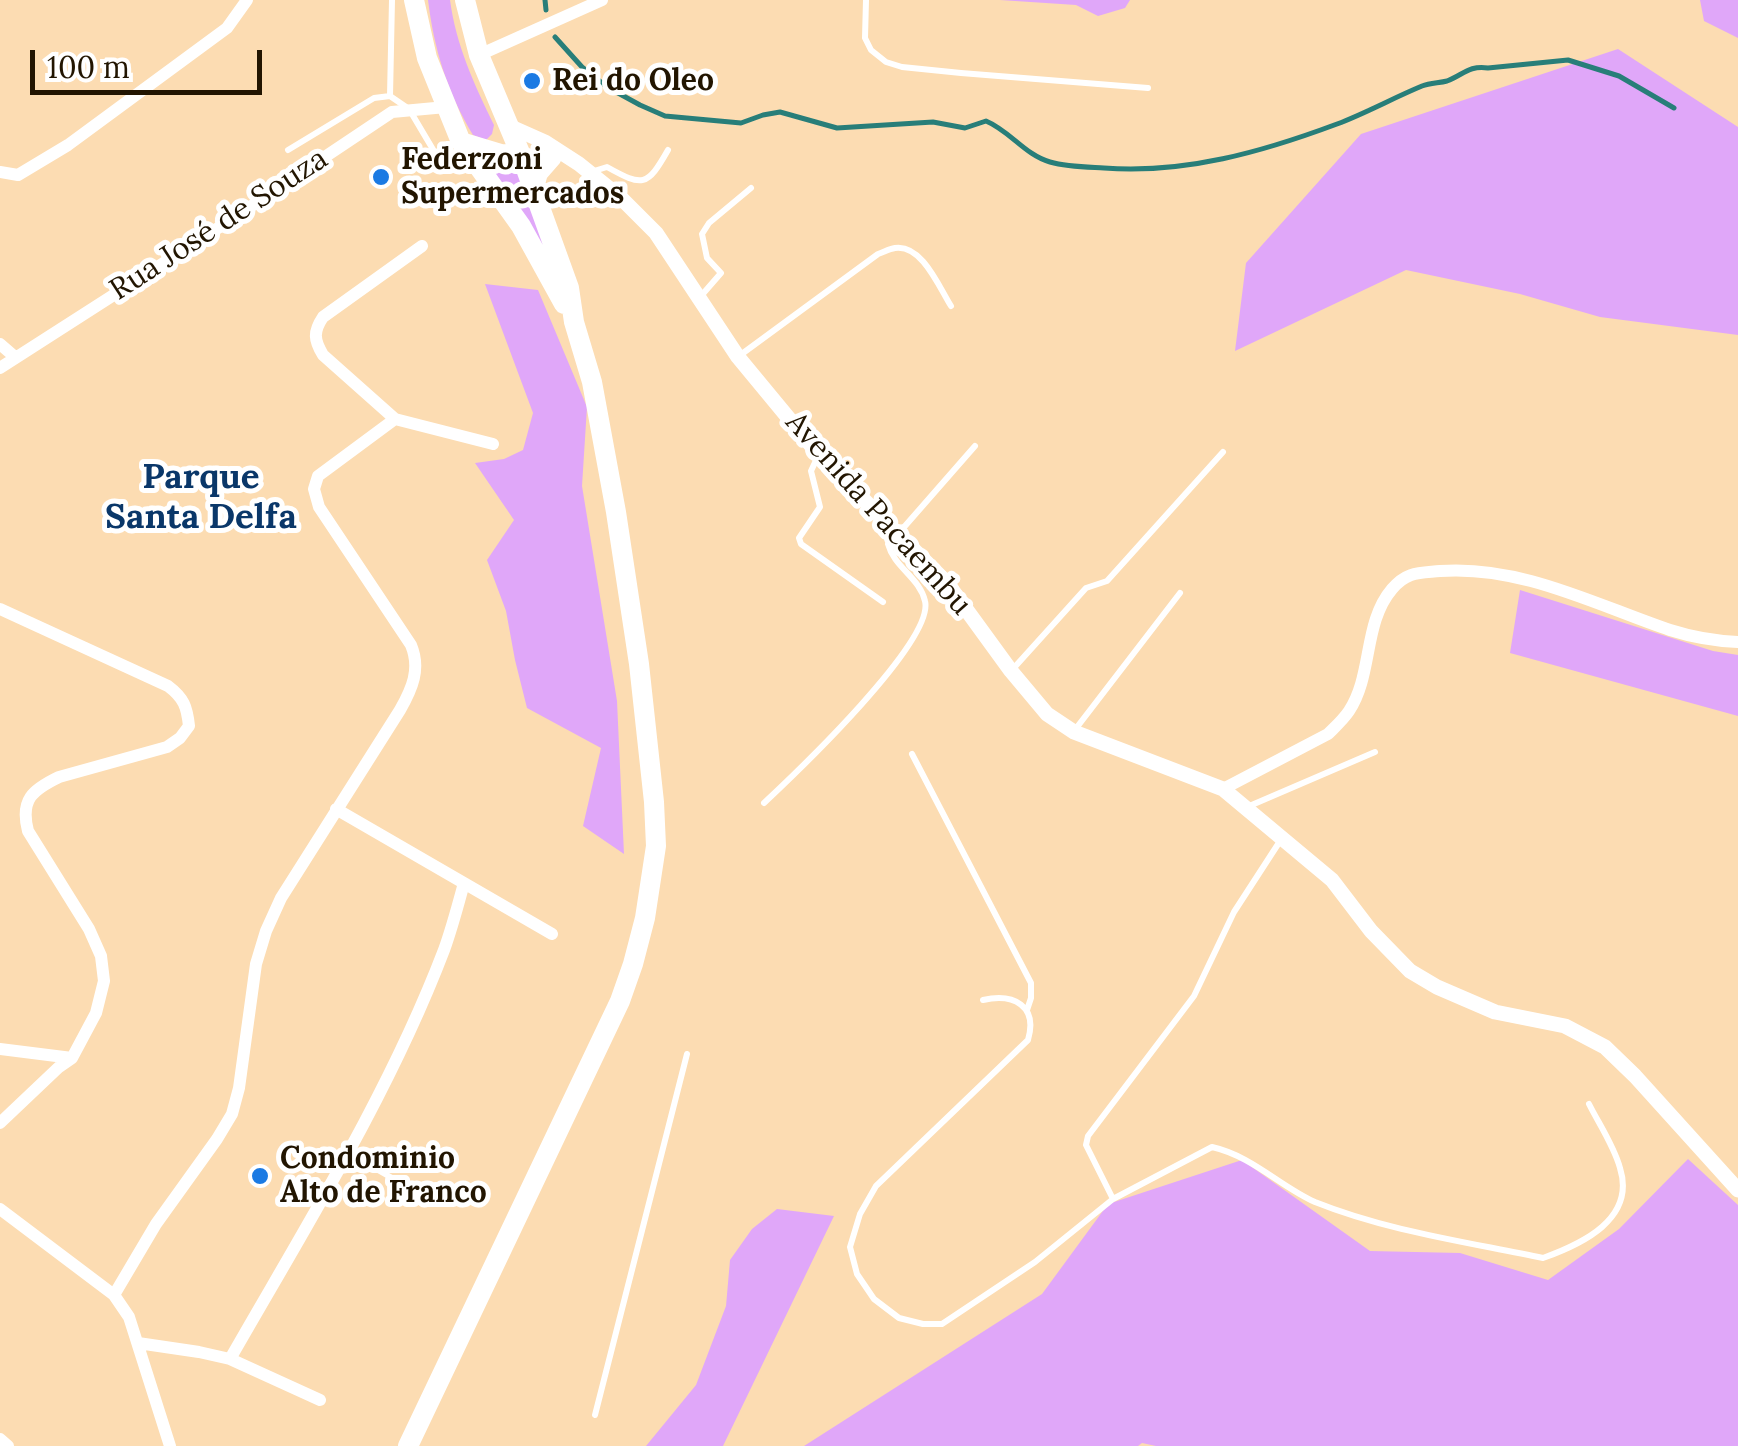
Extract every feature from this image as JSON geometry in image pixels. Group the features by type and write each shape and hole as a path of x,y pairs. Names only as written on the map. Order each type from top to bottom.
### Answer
{"main road":[{"path":"414,0 427,58 446,107 521,226 574,322"},
{"path":"408,1446 620,1002 644,918 656,846 639,664 592,382 574,322 569,288 521,155 479,56 465,0"},
{"path":"471,144 497,139 509,126"},
{"path":"471,144 500,154 521,155"},
{"path":"533,190 538,172 552,157"}],"street":[{"path":"0,172 18,174 68,145 227,28 247,0"},
{"path":"479,56 602,0"},
{"name":"Rua José de Souza","path":"0,368 392,112 446,107"},
{"name":"Avenida Pacaembu","path":"509,126 546,142 639,214 656,233 738,357 819,455 947,583 1047,714 1074,732 1223,790 1332,880 1371,931 1410,971 1495,1012 1566,1026 1605,1046 1738,1190"},
{"path":"521,155 552,157 584,168"},
{"path":"422,246 322,317 315,342 323,355 395,419 493,444"},
{"path":"0,344 15,356"},
{"path":"114,1296 156,1224 232,1114 256,964 266,932 281,898 410,692 416,664 411,645 319,507 314,489 318,476 395,419"},
{"path":"1223,790 1328,734 1341,720 1359,688 1376,616 1391,589 1410,574 1453,570 1518,577 1674,631 1714,641 1738,642"},
{"path":"0,609 168,686 182,696 189,726 167,747 59,778 30,796 24,814 28,831 89,929 101,956 104,981 96,1013 72,1058 0,1122"},
{"path":"336,809 552,934"},
{"path":"230,1359 365,1124 445,948 464,884"},
{"path":"0,1049 72,1058"},
{"path":"0,1209 114,1296 130,1318 170,1446"},
{"path":"138,1343 230,1359 320,1400"},
{"path":"0,1439 8,1446"}],"lane":[{"path":"390,96 392,0"},
{"path":"866,0 865,38 871,50 886,62 902,67 1148,88"},
{"path":"288,150 374,98 390,96 409,109 444,168"},
{"path":"584,168 607,167 632,181 644,181 656,171 668,150"},
{"path":"699,298 721,273 707,258 702,234 708,224 751,188"},
{"path":"738,357 878,254 897,247 920,258 951,306"},
{"path":"764,803 858,709 922,627 927,605 920,587 891,554 888,544 975,446"},
{"path":"1011,671 1086,588 1108,581 1223,452"},
{"path":"819,455 811,471 820,507 799,538 801,544 883,602"},
{"path":"1074,732 1180,592"},
{"path":"1246,808 1375,752"},
{"path":"912,754 1032,983 1027,1010 1032,1027 1028,1040 876,1186 860,1214 850,1247 857,1274 874,1298 899,1318 942,1324 1035,1262 1113,1198 1216,1147 1265,1170 1311,1200 1372,1221 1543,1258 1570,1248 1604,1227 1622,1201 1622,1170 1589,1104"},
{"path":"1113,1198 1086,1144 1088,1136 1194,996 1234,912 1282,837"},
{"path":"983,1000 1012,998 1027,1010"},
{"path":"595,1415 686,1054"},
{"path":"348,1152 427,1198"}],"shaded area":[{"path":"428,0 450,0 461,49 494,125 486,140 473,135 449,86"},
{"path":"1000,0 1130,0 1125,8 1098,16 1076,5"},
{"path":"1700,0 1738,0 1738,38 1704,21"},
{"path":"1618,49 1738,127 1738,335 1600,317 1520,294 1406,270 1235,351 1246,263 1361,134"},
{"path":"492,170 518,171 545,249"},
{"path":"485,284 538,290 587,407 582,486 617,701 624,854 583,826 601,748 527,708 506,611 487,560 514,520 475,463 504,459 523,450 533,413"},
{"path":"1520,590 1713,651 1738,655 1738,716 1510,653"},
{"path":"1688,1159 1738,1205 1738,1446 804,1446 1042,1294 1108,1204 1242,1160 1370,1251 1460,1253 1548,1280 1619,1229"},
{"path":"777,1209 834,1216 723,1446 646,1446 696,1385 726,1306 730,1260 752,1229"}],"waterway":[{"path":"545,0 546,10"},
{"path":"555,37 607,87 665,116 741,123 780,112 837,128 933,122 965,128 986,121 1041,159 1084,167 1164,168 1252,152 1337,124 1422,86 1447,81 1476,68 1568,60 1619,76 1674,108"}],"place":[{"name":"Rei do Oleo","path":"532,81"},
{"name":"Federzoni Supermercados","path":"381,177"},
{"name":"Condominio Alto de Franco","path":"260,1176"}],"district":[{"name":"Parque Santa Delfa","path":"201,498"}]}
